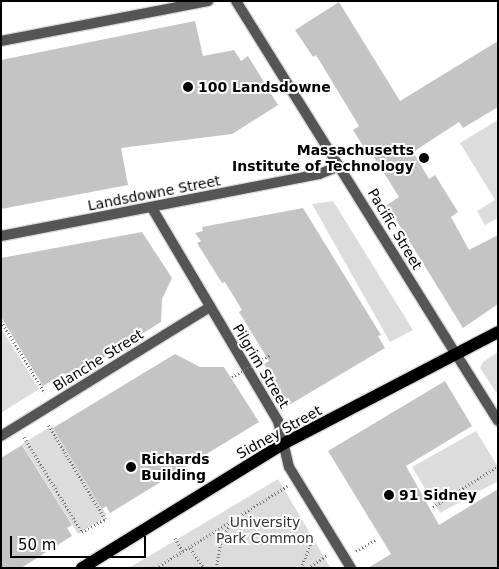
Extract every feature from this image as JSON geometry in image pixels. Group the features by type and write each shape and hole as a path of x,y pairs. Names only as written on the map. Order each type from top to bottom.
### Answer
{"main road":[{"name":"Sidney Street","path":"82,568 283,444 498,332"}],"street":[{"path":"1,41 208,1"},
{"name":"Pacific Street","path":"236,1 498,421"},
{"name":"Landsdowne Street","path":"1,236 319,174 340,166"},
{"name":"Pilgrim Street","path":"152,208 278,420 289,467 351,568"},
{"name":"Blanche Street","path":"1,436 210,307"}],"path":[{"path":"1,321 52,404"},
{"path":"232,377 270,355"},
{"path":"17,427 82,532 105,519 40,412"},
{"path":"433,507 498,466"},
{"path":"156,568 297,480"},
{"path":"216,568 222,537 233,521"},
{"path":"175,538 183,552"},
{"path":"301,568 313,538"},
{"path":"345,558 377,539"},
{"path":"190,548 204,568"},
{"path":"308,568 339,548"}],"green space":[{"path":"498,120 498,218 485,225 477,211 495,200 460,143"},
{"path":"333,201 413,330 390,342 312,204"},
{"path":"1,328 39,389 1,413"},
{"path":"498,352 498,395 480,368 483,362"},
{"path":"52,426 107,516 78,534 22,444"},
{"path":"476,431 498,467 498,481 440,513 412,467"},
{"name":"University Park Common","path":"278,479 330,567 129,568"}],"building":[{"path":"339,2 400,101 498,41 498,107 463,128 459,122 413,152 429,179 435,175 458,212 451,217 469,250 498,235 498,304 463,328 387,205 399,197 371,152 368,154 353,130 359,126 316,55 313,57 295,30"},
{"path":"195,21 203,56 234,50 241,61 248,56 278,105 232,134 121,148 128,185 1,209 1,60"},
{"path":"303,208 381,335 378,336 385,348 289,405 264,364 269,361 239,312 242,310 225,282 222,283 197,243 201,241 195,233 203,231 202,227"},
{"path":"142,232 172,278 162,299 161,322 68,380 64,373 43,386 1,317 1,258"},
{"name":"Richards Building","path":"175,354 200,367 224,367 259,422 110,513 106,506 102,509 53,428"},
{"name":"91 Sidney","path":"445,381 472,426 406,466 439,525 498,489 498,568 368,568 391,554 328,451"},
{"path":"22,445 72,525 67,528 72,536 21,568 1,568 1,458"}],"place":[{"name":"100 Landsdowne","path":"188,87"},
{"name":"Massachusetts Institute of Technology","path":"424,158"},
{"name":"Richards Building","path":"131,467"},
{"name":"91 Sidney","path":"389,495"}]}
